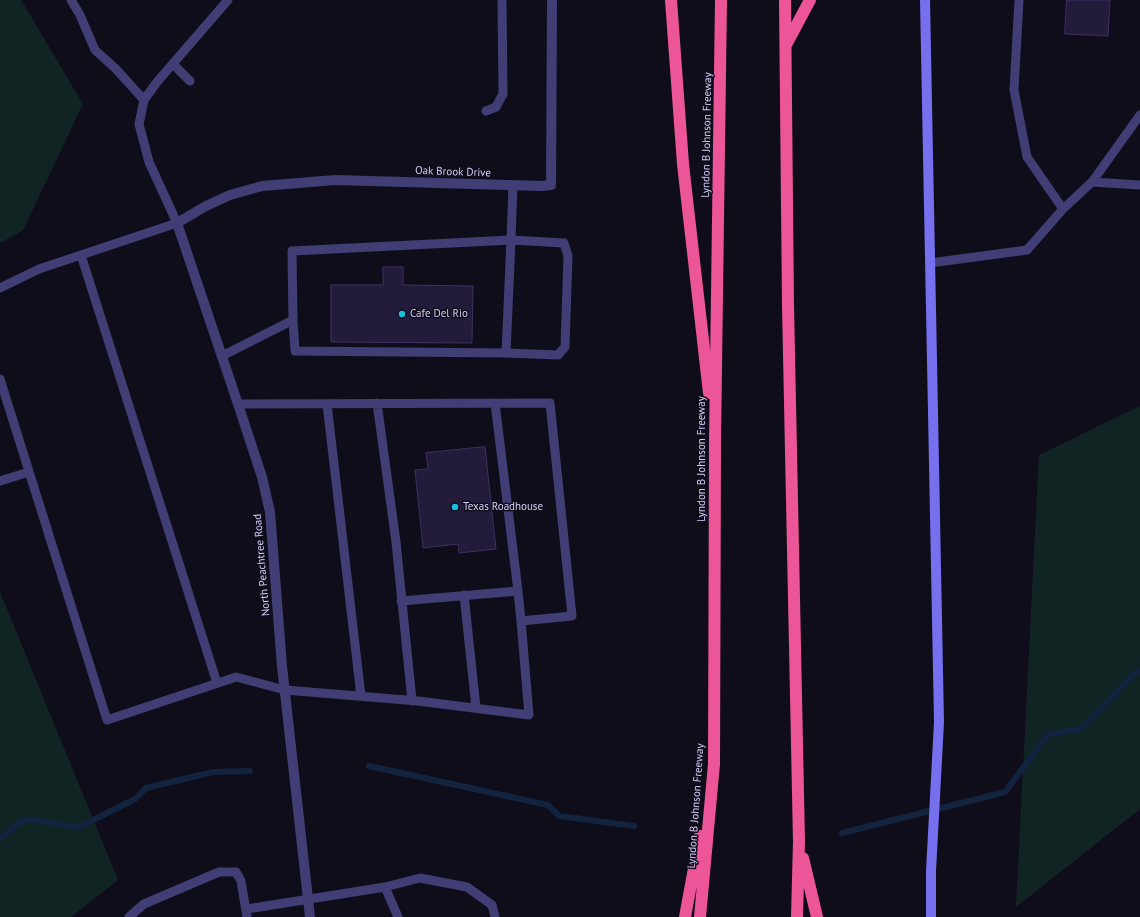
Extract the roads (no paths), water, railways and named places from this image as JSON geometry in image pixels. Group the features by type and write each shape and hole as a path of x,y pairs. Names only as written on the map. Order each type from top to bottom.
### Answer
{"highway":[{"path":"671,0 683,164 715,441"},
{"name":"Lyndon B Johnson Freeway","path":"700,917 714,764 715,441 721,0"},
{"path":"785,0 788,312 798,842 797,917"},
{"path":"786,46 810,0"},
{"path":"685,917 714,764"},
{"path":"798,842 817,917"}],"main road":[{"path":"925,0 939,722 931,871 931,917"}],"street":[{"name":"Oak Brook Drive","path":"177,223 206,206 230,195 262,186 335,180 542,186 551,185 552,0"},
{"name":"North Peachtree Road","path":"177,223 262,477 270,512 285,690 310,917"}],"lane":[{"path":"71,0 80,15 95,50 116,69 144,100"},
{"path":"0,288 38,269 177,223 147,155 139,124 144,100 157,82 228,0"},
{"path":"486,111 496,107 503,94 502,0"},
{"path":"1019,0 1014,90 1027,157 1063,209"},
{"path":"173,64 190,80"},
{"path":"930,264 1028,250 1063,209 1092,182 1140,115"},
{"path":"1092,182 1140,185"},
{"path":"506,354 512,185"},
{"path":"511,240 564,243 568,256 565,347 558,355 295,351 293,320 292,251 511,240"},
{"path":"81,255 217,683"},
{"path":"222,356 293,320"},
{"path":"0,379 107,720 236,677 285,690 412,701 529,714 518,590 494,403"},
{"path":"377,403 396,542 412,701"},
{"path":"238,404 550,403 572,616 521,621"},
{"path":"327,404 361,696"},
{"path":"0,481 29,472"},
{"path":"401,602 518,590"},
{"path":"464,596 476,708"},
{"path":"128,917 144,904 219,872 236,872 241,881 247,913 308,899 385,887 420,878 467,887 492,905 495,917"},
{"path":"385,887 398,917"}],"waterway":[{"path":"842,833 1005,792 1048,734 1081,729 1133,674 1140,671"},
{"path":"369,766 548,805 559,816 634,826"},
{"path":"0,838 25,819 79,827 135,799 146,788 213,772 250,771"}],"place":[{"name":"Cafe Del Rio","path":"402,314"},
{"name":"Texas Roadhouse","path":"455,507"}]}
